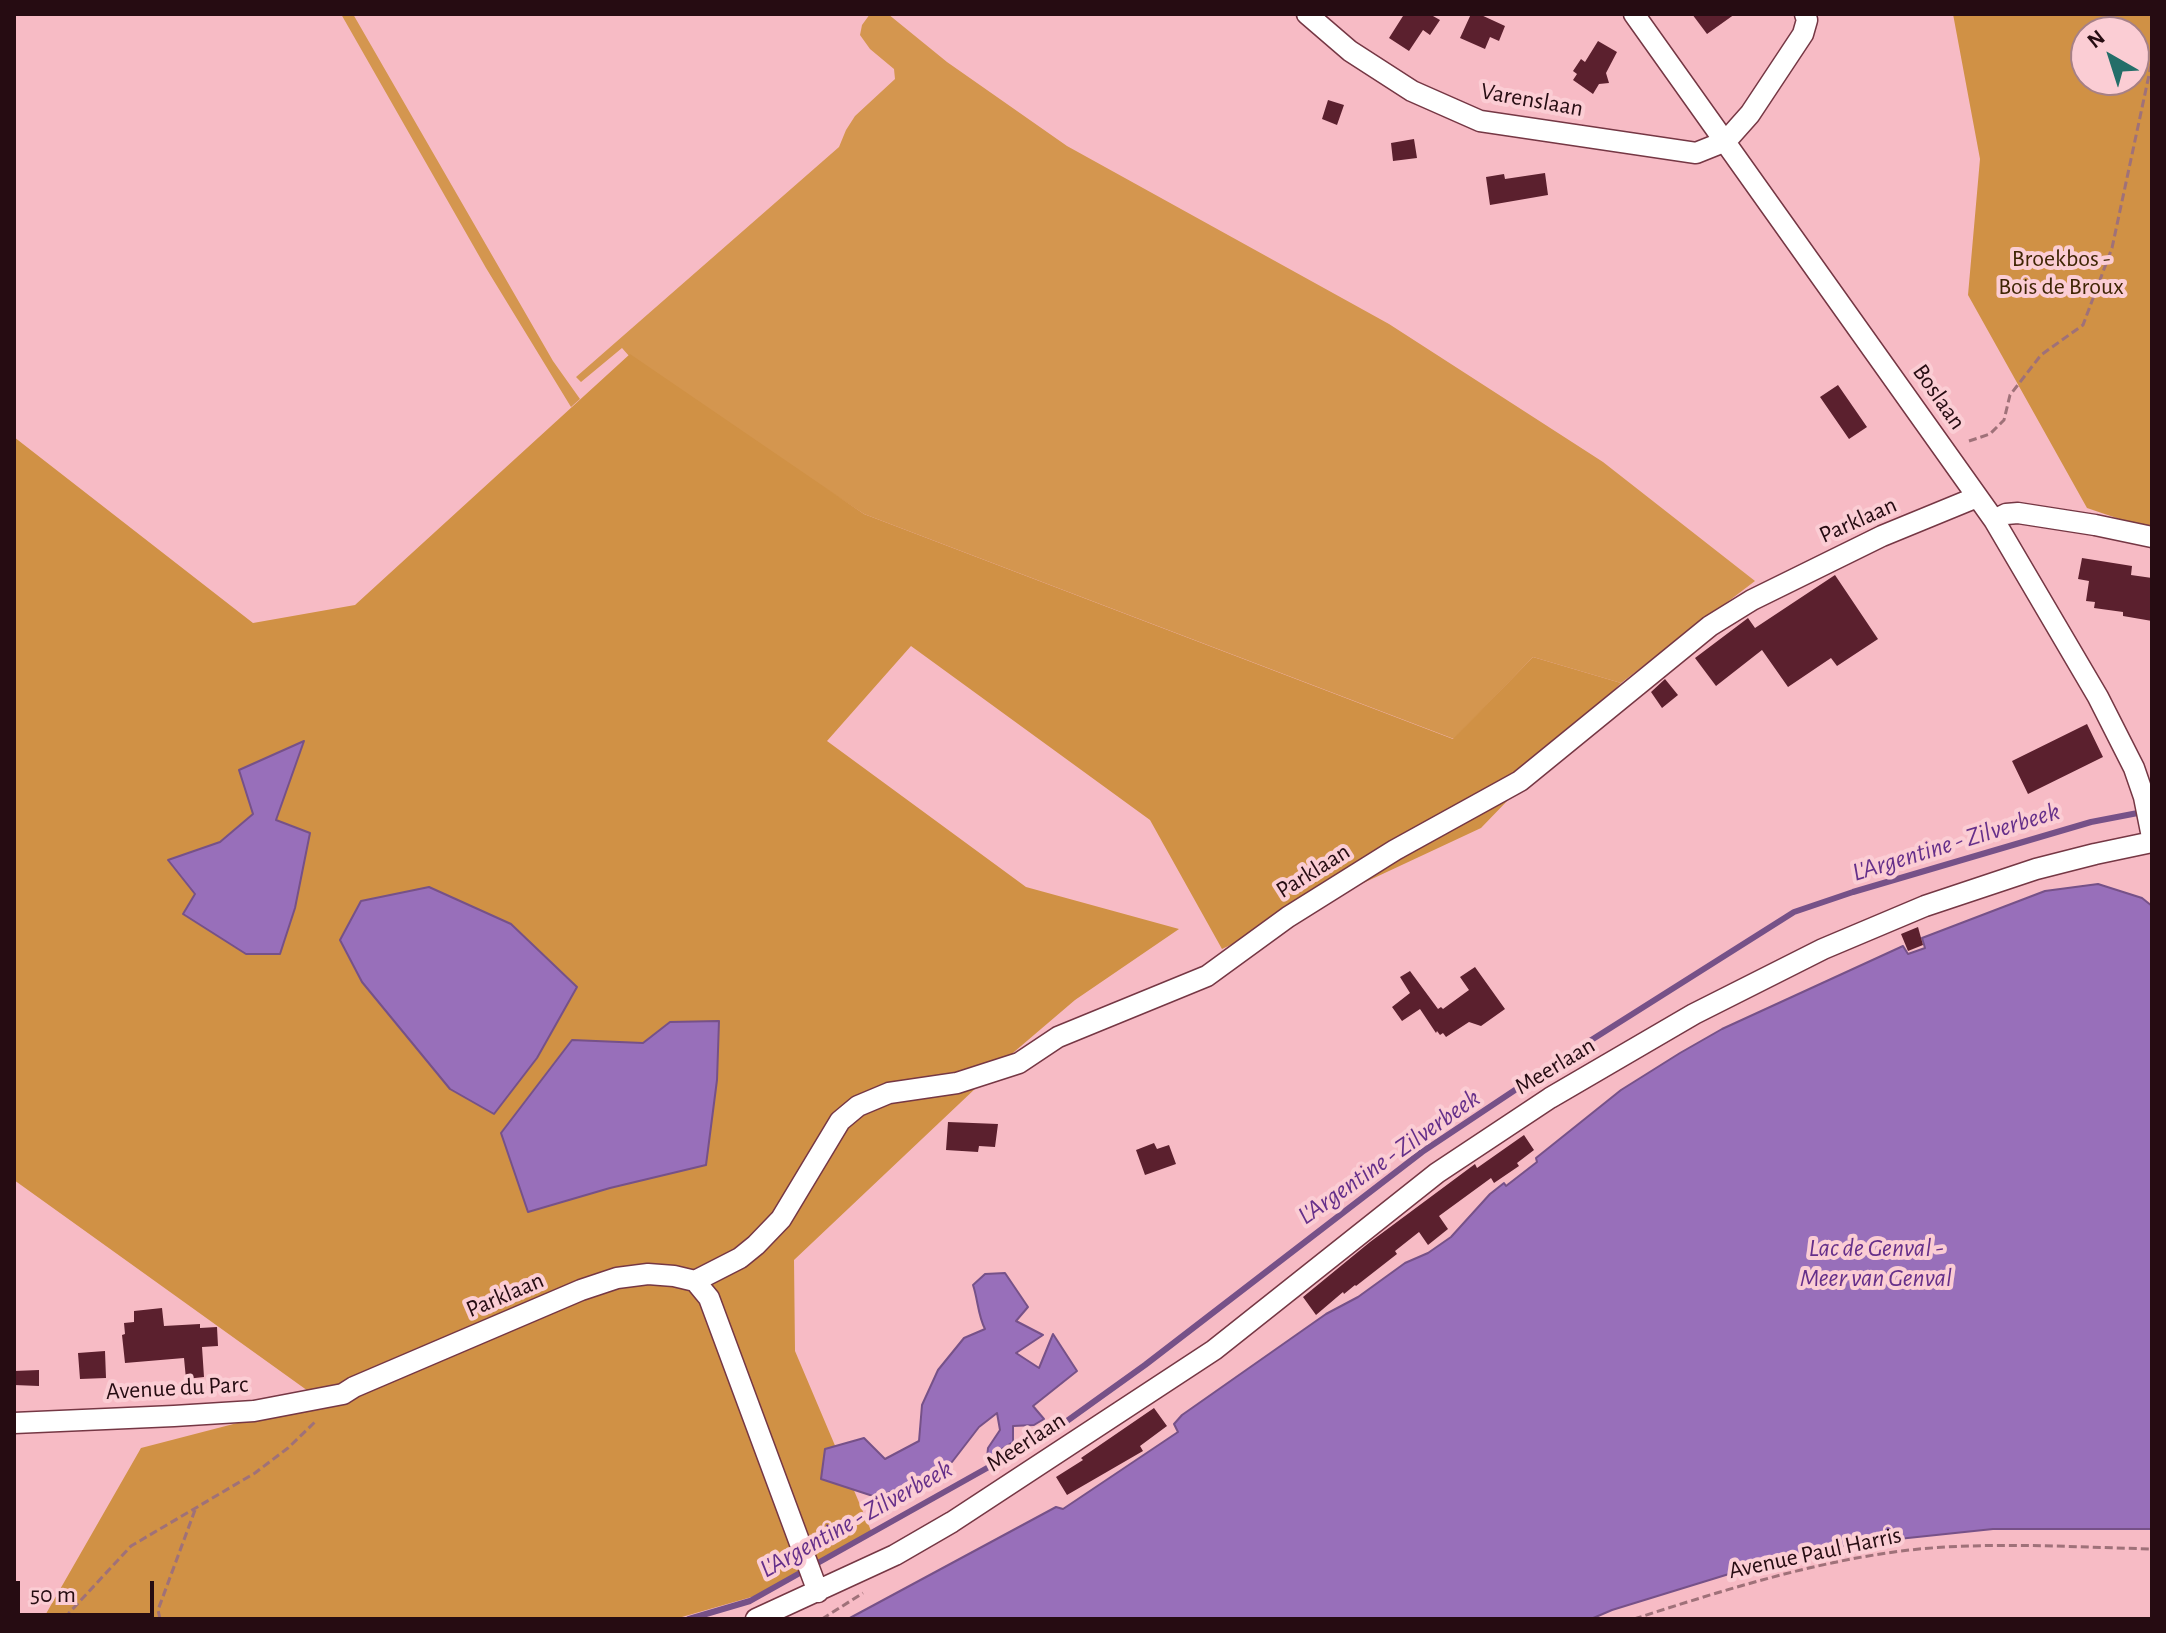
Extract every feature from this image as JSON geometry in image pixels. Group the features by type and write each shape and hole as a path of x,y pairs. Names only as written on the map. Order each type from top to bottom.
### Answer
{"street":[{"name":"Varenslaan","path":"1307,14 1350,51 1412,91 1480,121 1696,153 1726,141"},
{"name":"Boslaan","path":"1634,14 1994,520 2098,697 2134,768 2151,833"},
{"path":"1726,141 1750,114 1803,34 1807,20 1805,14"},
{"name":"Parklaan","path":"343,1394 581,1290 617,1278 648,1274 695,1281 740,1258 781,1219 840,1121 858,1106 889,1093 957,1083 1019,1063 1058,1037 1207,976 1288,917 1395,850 1520,781 1710,626 1752,600 1882,536 1977,497"},
{"path":"1994,520 2018,513 2152,537"},
{"name":"Meerlaan","path":"756,1619 816,1587 895,1555 952,1522 1201,1358 1437,1173 1550,1098 1694,1014 1823,949 1925,906 2036,869 2095,854 2151,833"},
{"path":"695,1281 709,1298 816,1587"},
{"name":"Avenue du Parc","path":"14,1423 254,1411 343,1394"}],"path":[{"path":"1969,441 1990,434 2004,420 2010,395 2041,355 2083,325 2112,248 2152,61"},
{"path":"66,1619 131,1546 255,1473 288,1448 343,1394"},
{"path":"160,1619 158,1610 196,1508"},
{"name":"Avenue Paul Harris","path":"1634,1619 1822,1565 1919,1549 2034,1544 2152,1549"}],"shaded area":[{"path":"341,14 353,14 553,361 580,399 571,407 486,268"},
{"path":"870,14 888,14 947,62 1067,146 1389,324 1603,462 1755,581 1621,683 1533,657 1454,739 864,514 637,365 622,348 581,382 576,377 839,147 855,116 895,79 894,69 870,49 860,35 862,25"}],"green space":[{"name":"Broekbos - Bois de Broux","path":"1953,14 2152,14 2152,530 2087,508 1968,295 1980,159"},
{"path":"630,354 864,514 1453,739 1533,657 1621,683 1481,828 1222,949 1150,820 911,646 827,741 1026,887 1179,929 1075,1000 1014,1052 794,1260 795,1351 872,1533 769,1592 675,1619 43,1619 141,1448 322,1401 14,1180 14,437 253,623 355,605","holes":["304,742 276,820 246,954 184,914 195,894 168,860 220,842 253,814 239,770","361,902 362,982 340,940","670,1022 610,1188 528,1212 501,1133 572,1040 643,1043"]}],"water":[{"path":"304,741 276,820 310,833 295,908 280,954 246,954 183,914 195,894 168,860 220,842 253,814 239,770"},
{"name":"Lac de Genval - Meer van Genval","path":"2098,884 2142,898 2152,906 2152,1529 1993,1529 1851,1544 1742,1570 1591,1619 848,1619 1056,1507 1063,1509 1178,1432 1174,1424 1182,1415 1326,1314 1451,1237 1490,1194 1537,1162 1536,1158 1621,1090 1680,1053 1722,1029 1903,946 1908,954 1925,948 1922,938 2045,891"},
{"path":"429,887 511,924 577,987 537,1058 494,1114 450,1089 362,982 340,940 361,901"},
{"path":"719,1021 717,1080 706,1165 528,1212 501,1133 572,1040 643,1043 670,1022"},
{"path":"1005,1273 1028,1307 1016,1321 1043,1335 1016,1353 1039,1368 1053,1334 1077,1371 1033,1406 1044,1419 1034,1425 1013,1426 1013,1442 987,1458 988,1448 1000,1430 997,1413 979,1427 952,1462 911,1485 876,1497 821,1479 825,1449 864,1438 885,1459 919,1441 922,1405 938,1370 964,1338 985,1329 973,1285 985,1274"}],"building":[{"path":"1400,14 1434,14 1440,20 1430,35 1423,30 1409,51 1389,38 1403,16"},
{"path":"1471,14 1479,14 1505,26 1499,41 1490,37 1485,49 1460,38"},
{"path":"1692,14 1735,14 1707,34"},
{"path":"1598,41 1617,52 1606,73 1609,83 1599,84 1593,94 1573,80 1577,74 1573,71 1581,59 1585,62"},
{"path":"1328,100 1344,105 1337,125 1322,119"},
{"path":"1414,139 1417,158 1393,161 1391,143"},
{"path":"1545,173 1548,195 1490,205 1486,177 1504,174 1505,179"},
{"path":"1838,385 1867,427 1849,439 1820,397"},
{"path":"2082,558 2132,566 2131,575 2152,578 2152,621 2123,616 2123,612 2094,608 2095,602 2086,601 2089,581 2078,579"},
{"path":"1835,575 1878,639 1837,666 1831,658 1788,687 1762,650 1716,686 1695,658 1748,618 1755,628"},
{"path":"1665,679 1678,695 1662,708 1651,692"},
{"path":"2087,724 2103,757 2028,794 2012,761"},
{"path":"1918,927 1923,945 1908,951 1901,934"},
{"path":"1475,967 1505,1009 1481,1026 1469,1022 1446,1037 1443,1033 1436,1033 1420,1009 1402,1021 1392,1007 1410,993 1400,977 1410,971 1438,1009 1443,1009 1469,990 1460,977"},
{"path":"948,1122 998,1124 995,1147 979,1146 978,1152 946,1150"},
{"path":"1524,1135 1534,1150 1517,1163 1519,1166 1494,1183 1491,1178 1439,1216 1448,1229 1428,1245 1419,1232 1395,1251 1397,1254 1316,1315 1303,1297 1370,1242 1475,1164 1477,1168"},
{"path":"1154,1143 1157,1149 1169,1145 1176,1164 1145,1175 1136,1150"},
{"path":"162,1308 164,1326 200,1324 200,1328 217,1327 218,1346 202,1347 204,1377 186,1379 184,1358 125,1363 124,1323 134,1322 134,1311"},
{"path":"105,1351 106,1378 80,1379 78,1353"},
{"path":"39,1370 39,1386 14,1385 14,1371"},
{"path":"1154,1408 1167,1426 1140,1446 1143,1451 1067,1495 1056,1477"}],"waterway":[{"name":"L'Argentine - Zilverbeek","path":"689,1619 750,1601 1053,1431 1145,1365 1422,1152 1566,1056 1794,912 2091,822 2143,812"}]}
